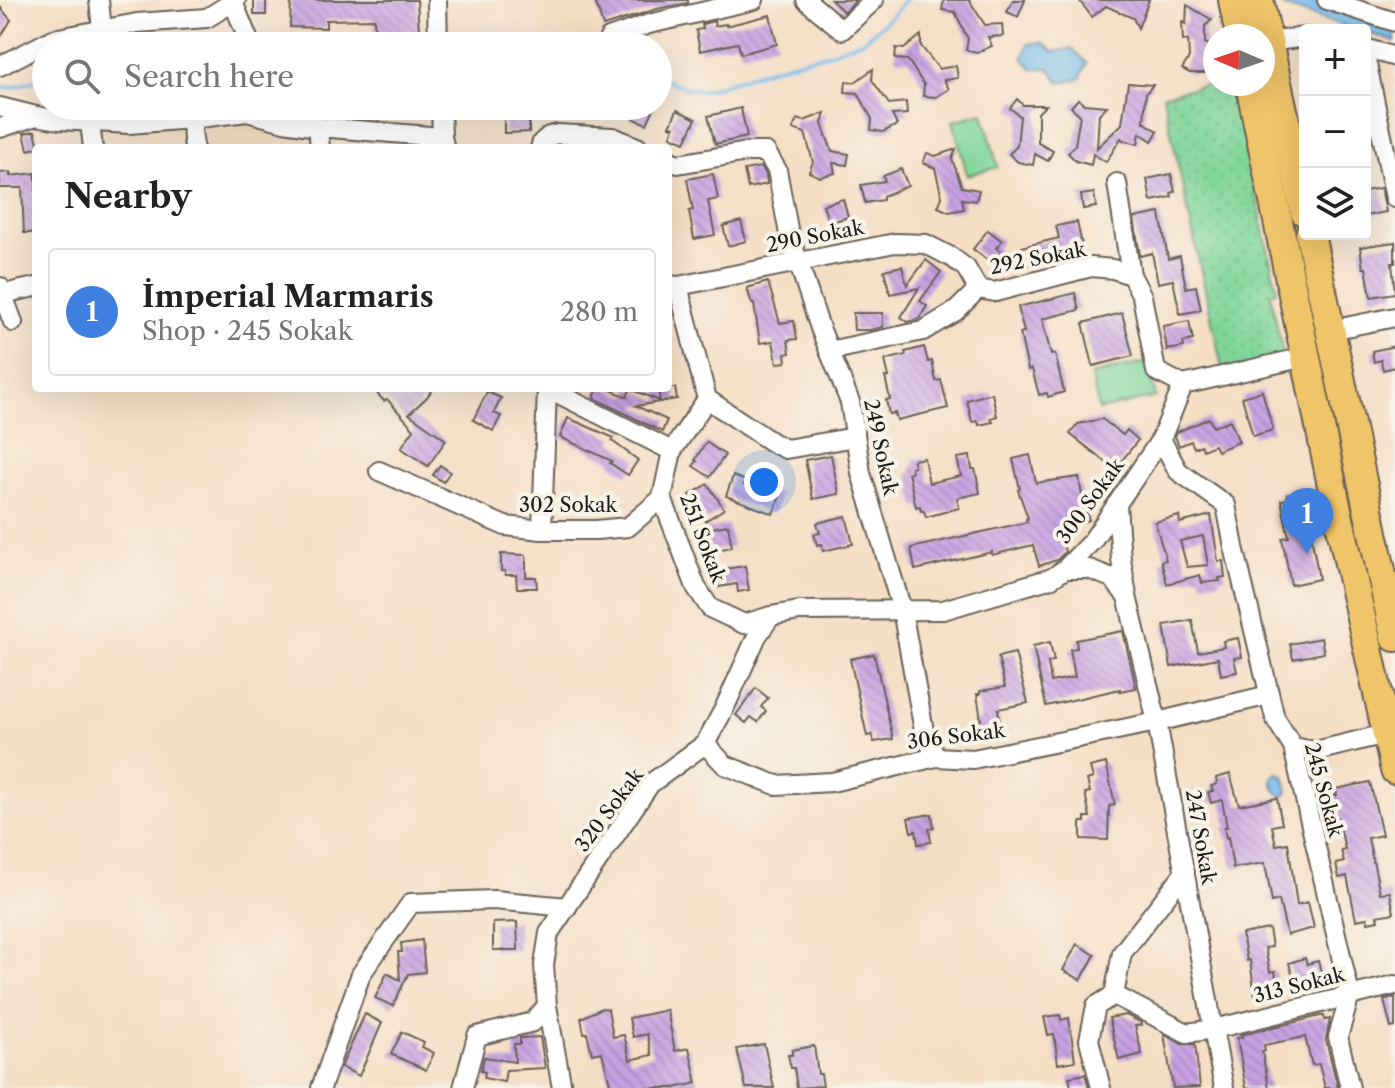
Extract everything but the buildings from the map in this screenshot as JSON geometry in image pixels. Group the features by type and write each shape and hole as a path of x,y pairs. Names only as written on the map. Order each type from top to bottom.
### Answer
{"highway":[{"path":"1233,0 1238,24"},
{"path":"1259,0 1265,24"},
{"path":"1275,70 1299,184"},
{"path":"1252,96 1339,519 1395,770"},
{"path":"1311,240 1395,637"}],"street":[{"path":"99,0 102,30"},
{"path":"437,0 438,32"},
{"path":"626,32 754,0"},
{"path":"806,0 842,30 874,0"},
{"path":"1327,0 1395,22"},
{"path":"91,32 137,23 207,18 235,1 245,32"},
{"path":"1275,41 1299,38"},
{"path":"0,66 32,50"},
{"path":"1371,50 1395,57"},
{"path":"1371,84 1395,198"},
{"path":"0,107 32,115"},
{"path":"0,128 32,117"},
{"path":"67,120 129,124 179,120"},
{"path":"191,120 194,144"},
{"path":"298,120 318,127 443,142 442,120"},
{"path":"90,123 93,144"},
{"path":"318,127 320,144"},
{"path":"541,144 549,136 558,134 613,137 630,144"},
{"name":"249 Sokak","path":"672,162 678,164 747,152 766,152 777,170 798,263 850,402 861,473 902,610 924,731 936,757"},
{"path":"1117,183 1131,275 1142,296 1156,371 1183,385 1305,357"},
{"name":"290 Sokak","path":"673,285 895,243 926,244 966,268"},
{"name":"292 Sokak","path":"966,268 978,289 995,292 1091,267 1131,275"},
{"path":"673,285 707,399 786,449 855,437"},
{"path":"13,322 1,290 32,287"},
{"path":"829,351 923,331 956,311 978,289"},
{"path":"1331,330 1395,317"},
{"name":"300 Sokak","path":"771,616 799,611 943,610 1052,578 1092,541 1117,505 1161,439 1183,385"},
{"path":"542,530 547,392"},
{"path":"555,392 672,451"},
{"name":"251 Sokak","path":"707,399 672,451 662,498 696,587 710,608 744,624 771,616"},
{"name":"245 Sokak","path":"1161,439 1178,471 1226,505 1275,718 1293,747 1350,995 1338,1037 1350,1088"},
{"name":"302 Sokak","path":"379,471 505,526 542,530 628,527 662,498"},
{"name":"247 Sokak","path":"1117,505 1127,596 1157,722 1224,1088"},
{"path":"1065,569 1089,569 1112,578 1127,596"},
{"name":"320 Sokak","path":"562,1088 547,1006 544,965 549,933 650,784 705,744 757,636 771,616"},
{"name":"306 Sokak","path":"705,744 725,765 776,785 832,782 936,757 973,759 1157,722 1269,695"},
{"path":"1293,747 1316,751 1377,736"},
{"path":"1101,1088 1089,1040 1096,1006 1114,995 1122,953 1185,872"},
{"path":"321,1088 361,974 411,903 494,900 567,907"},
{"name":"313 Sokak","path":"1114,995 1187,1033 1395,985"},
{"path":"463,1088 477,1036 533,1022 547,1006"}],"green space":[{"path":"1203,86 1203,96 1235,96 1277,291 1270,293 1284,359 1223,372 1163,95"},
{"path":"983,113 998,167 967,175 953,121"},
{"path":"1148,362 1156,397 1099,410 1091,375"}],"water":[{"path":"1281,0 1310,0 1395,28 1395,42 1371,34 1371,24 1339,24 1282,6"},
{"path":"1042,42 1054,52 1072,48 1087,63 1080,79 1060,83 1049,68 1033,69 1023,58 1028,44"},
{"path":"1277,773 1284,776 1288,791 1285,796 1274,787 1272,777"}],"waterway":[{"path":"672,82 703,91 829,53 864,40 905,0"},
{"path":"0,88 32,81"}],"place":[{"name":"İmperial Marmaris","path":"1307,554"}]}
